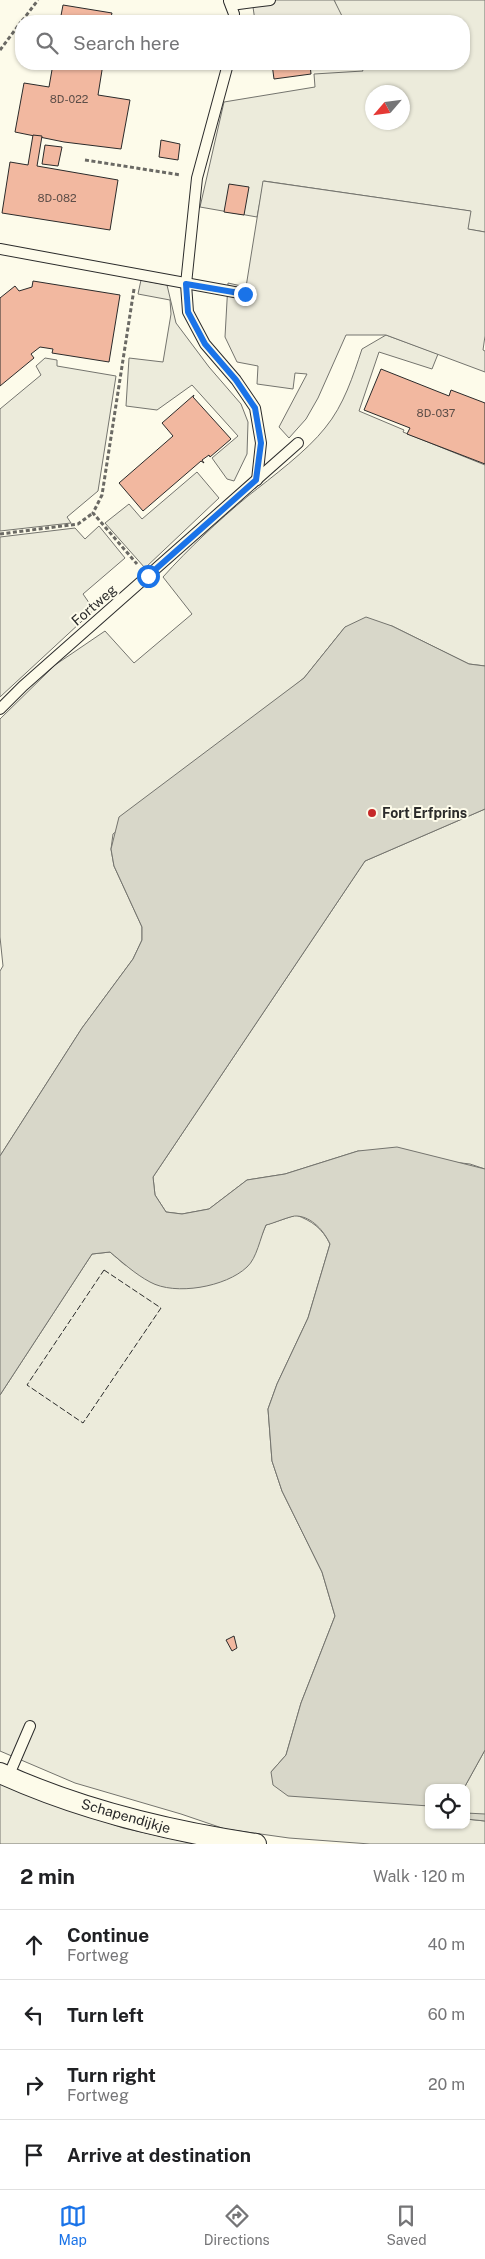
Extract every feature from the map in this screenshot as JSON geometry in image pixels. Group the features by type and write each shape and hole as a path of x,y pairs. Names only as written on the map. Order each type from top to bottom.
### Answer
{"street":[{"name":"Schapendijkje","path":"4,1775 85,1806 143,1823 200,1836 256,1844"}],"lane":[{"path":"234,15 230,3 270,0"},
{"path":"226,70 197,178 186,284 188,312 205,344 236,380 255,408 261,443 256,480"},
{"path":"0,249 245,294"},
{"name":"Fortweg","path":"0,709 23,686 298,443"},
{"path":"4,1775 30,1726"}],"path":[{"path":"27,15 38,0"},
{"path":"0,50 15,31"},
{"path":"85,160 197,178"},
{"path":"0,534 78,524 93,513 102,495 136,274"},
{"path":"93,513 148,576"}],"shaded area":[{"path":"252,0 334,0 342,15 254,15"},
{"path":"334,0 485,0 485,232 467,229 470,211 264,181 257,217 200,207 224,102 315,87 314,74 363,70 470,70 470,15 340,15"},
{"path":"263,181 471,211 468,229 485,232 485,336 483,350 485,351 485,372 386,335 346,335 318,398 306,419 289,438 279,427 307,374 295,373 293,389 257,384 258,366 237,362 225,337 228,283 246,287"},
{"path":"141,280 167,285 176,323 209,367 241,404 248,422 247,454 234,481 227,479 212,458 238,436 192,385 157,410 126,406 129,358 163,362 171,314 170,300 138,294"},
{"path":"386,335 438,354 432,369 379,352 359,411 404,430 403,432 485,465 485,666 469,664 392,626 345,627 304,678 113,834 111,849 114,866 142,927 142,940 133,959 82,1028 0,1156 0,971 3,966 0,937 0,719 55,665 105,631 134,663 192,614 163,577 215,525 289,464 318,437 332,419 343,400 362,349"},
{"path":"45,358 57,360 57,366 116,376 98,491 67,517 71,523 0,531 0,409 41,375 36,366"},
{"path":"197,472 219,498 145,568 105,523 129,504 142,519"},
{"path":"99,526 125,558 83,594 94,610 0,697 0,537 75,528 85,539"},
{"path":"366,617 392,626 469,664 485,666 485,809 365,861 153,1177 155,1195 166,1212 182,1214 209,1209 247,1180 285,1174 358,1151 397,1147 485,1169 485,1750 466,1784 425,1784 425,1806 288,1796 273,1785 271,1772 286,1755 301,1703 335,1616 322,1572 282,1491 272,1461 268,1409 277,1384 308,1318 330,1244 317,1226 308,1219 297,1216 266,1225 256,1253 247,1267 226,1280 186,1289 160,1286 150,1282 110,1252 92,1254 0,1395 0,1156 82,1028 133,959 142,940 142,927 114,866 111,849 119,817 304,678 345,627"},
{"path":"485,809 485,1169 470,1164 358,1151 285,1174 247,1180 209,1209 182,1214 166,1212 155,1195 153,1177 365,861"},
{"path":"296,1215 316,1226 330,1244 308,1318 277,1384 268,1409 272,1461 282,1491 322,1572 335,1616 301,1703 286,1755 271,1772 425,1805 425,1829 470,1829 470,1819 485,1821 485,1844 370,1844 289,1838 225,1829 75,1783 0,1751 0,1395 92,1254 110,1252 125,1265 253,1256 266,1225"},
{"path":"485,1750 485,1817 470,1814 470,1784 466,1784"},
{"path":"0,1784 123,1828 196,1844 0,1844"},
{"path":"470,1813 485,1814 485,1821 470,1819"}],"building":[{"path":"63,5 112,13 112,15 61,15"},
{"path":"52,70 102,70 98,95 130,100 121,149 64,142 15,132 24,83 49,87"},
{"path":"273,70 311,70 311,74 274,79"},
{"path":"33,135 42,136 37,166 118,180 110,230 2,213 10,162 28,165"},
{"path":"161,140 180,144 178,160 159,157"},
{"path":"45,145 62,147 58,166 42,164"},
{"path":"229,184 249,187 244,215 224,212"},
{"path":"33,281 120,295 109,362 52,353 53,349 40,347 31,354 34,358 0,386 0,298 15,286 19,291 32,287"},
{"path":"381,369 449,396 451,390 485,403 485,464 407,434 410,428 364,410"},
{"path":"194,395 193,397 231,439 210,457 209,455 202,460 204,463 201,461 143,511 119,483 173,436 162,423"},
{"path":"234,1636 237,1648 232,1651 226,1640"}],"fence":[{"path":"104,1270 161,1308 83,1423 27,1385 104,1270"}],"place":[{"name":"Fort Erfprins","path":"372,813"}],"route":[{"path":"148,576 256,480 261,443 255,408 236,380 205,344 188,312 186,284 245,294"}]}
